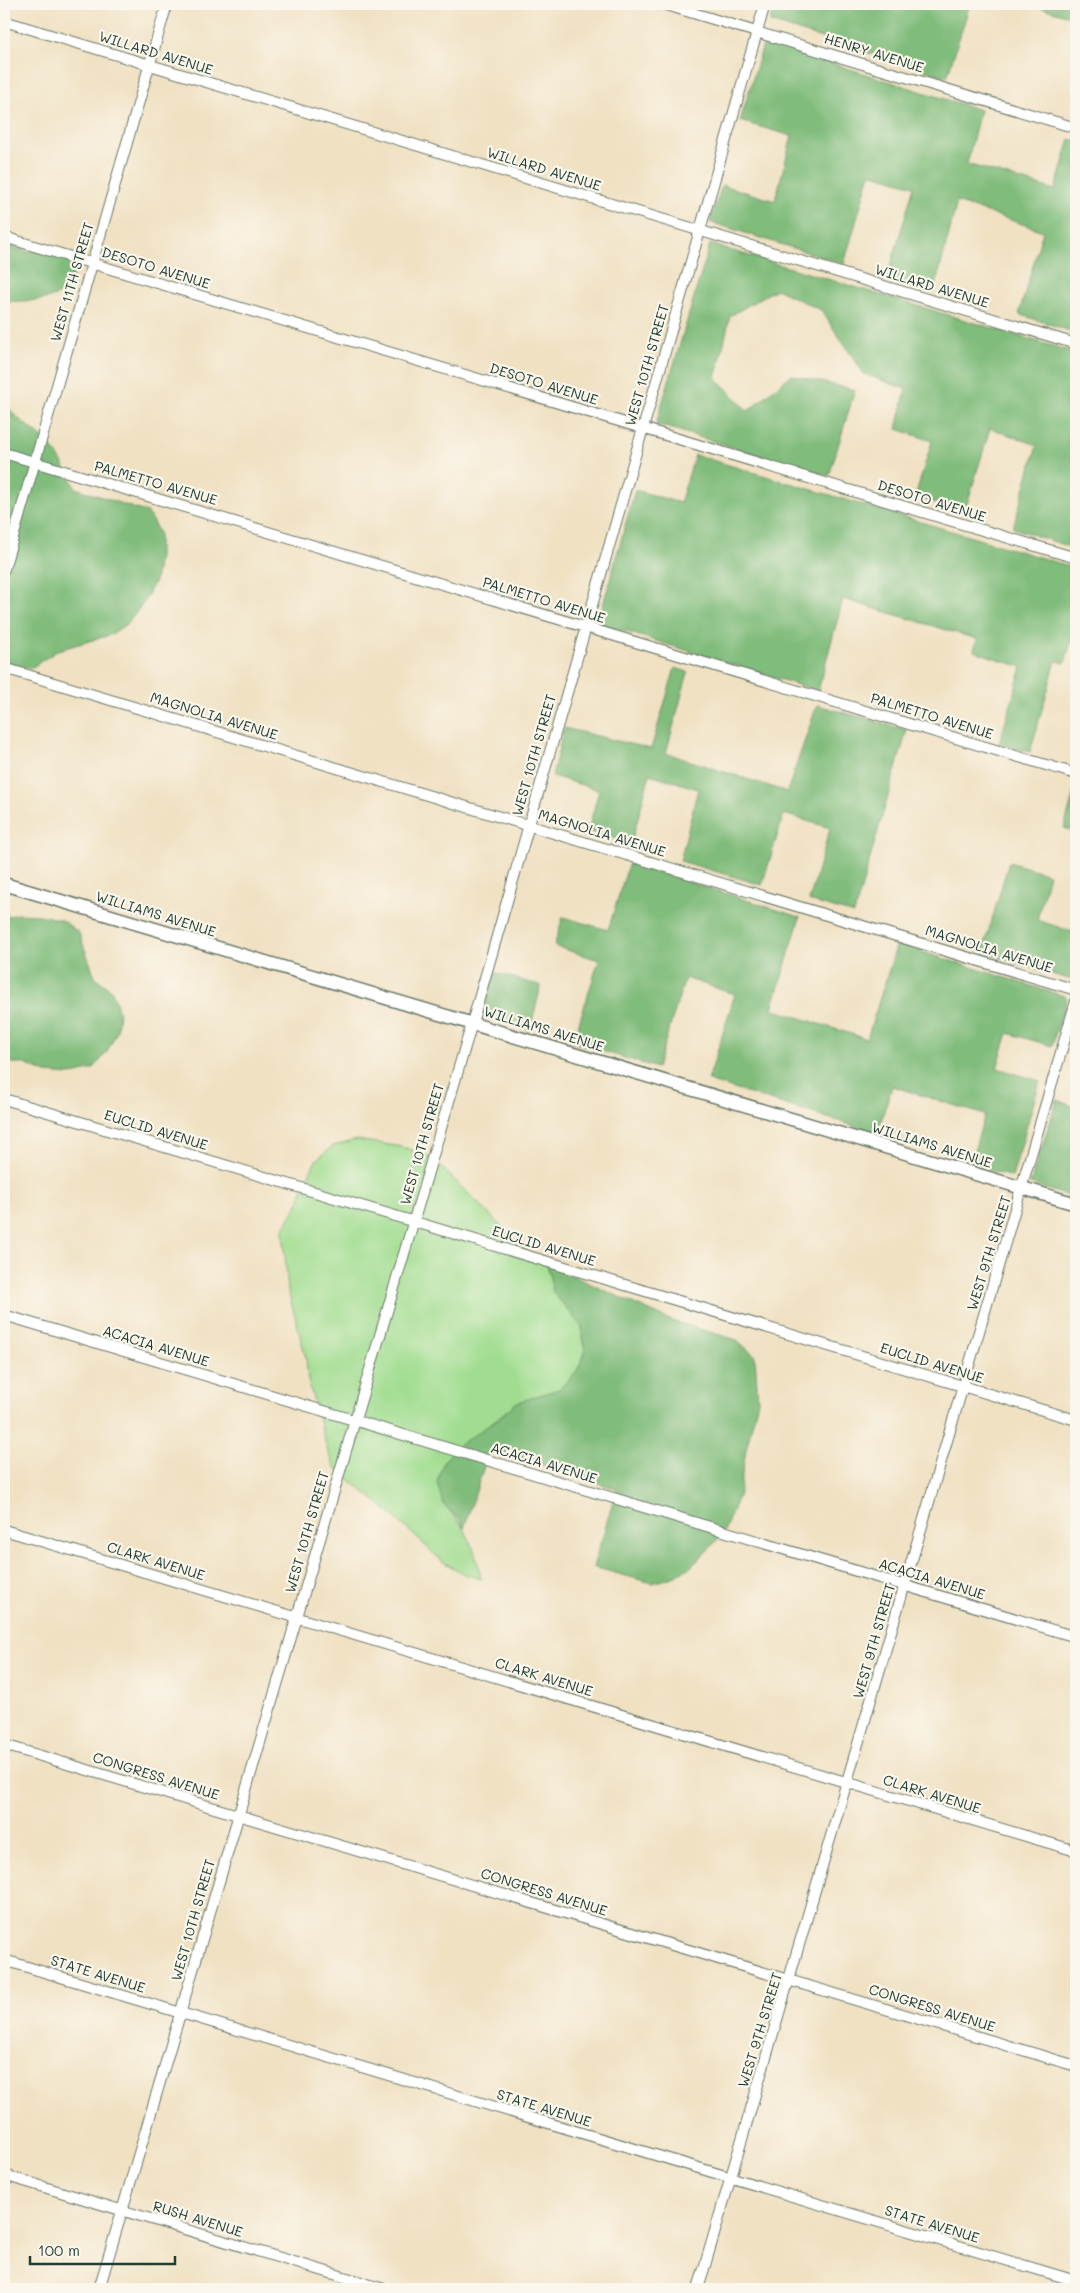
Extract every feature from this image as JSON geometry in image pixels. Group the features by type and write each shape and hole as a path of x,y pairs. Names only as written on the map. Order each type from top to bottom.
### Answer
{"street":[{"name":"WEST 11TH STREET","path":"4,569 167,4"},
{"name":"HENRY AVENUE","path":"663,4 1076,128"},
{"name":"WEST 10TH STREET","path":"99,2289 472,1023 765,4"},
{"name":"WILLARD AVENUE","path":"4,21 1076,344"},
{"name":"DESOTO AVENUE","path":"4,237 1076,558"},
{"name":"PALMETTO AVENUE","path":"4,453 1076,774"},
{"name":"MAGNOLIA AVENUE","path":"4,668 1076,990"},
{"name":"WILLIAMS AVENUE","path":"4,884 1076,1204"},
{"name":"WEST 9TH STREET","path":"698,2289 1023,1188 1076,1001"},
{"name":"EUCLID AVENUE","path":"4,1098 1076,1420"},
{"name":"ACACIA AVENUE","path":"4,1315 1076,1637"},
{"name":"CLARK AVENUE","path":"4,1530 1076,1851"},
{"name":"CONGRESS AVENUE","path":"4,1745 1076,2066"},
{"name":"STATE AVENUE","path":"4,1960 1076,2281"},
{"name":"RUSH AVENUE","path":"4,2175 384,2289"}],"green space":[{"path":"775,4 970,4 947,77 770,22"},
{"path":"1029,4 1076,4 1076,18"},
{"path":"764,42 980,110 967,164 1055,190 1070,139 1076,141 1076,333 1019,314 1043,231 957,202 934,292 887,279 914,186 870,173 844,264 710,222 722,185 775,201 792,136 740,121"},
{"path":"4,242 28,252 39,251 67,259 74,273 70,284 55,296 46,299 4,302"},
{"path":"710,244 1076,353 1076,549 1013,528 1037,445 990,428 965,511 915,497 932,441 897,429 906,389 864,374 821,310 776,289 730,316 716,378 748,411 791,375 855,390 829,476 656,424"},
{"path":"4,399 18,418 52,447 76,488 148,513 159,533 159,557 155,581 144,602 129,622 110,635 58,650 31,668 13,667 4,670"},
{"path":"695,455 1076,568 1076,624 1065,663 1056,661 1030,752 999,744 1022,667 974,651 977,639 843,599 818,691 598,623 635,490 680,503"},
{"path":"675,668 688,672 666,753 787,792 817,705 907,730 854,914 809,901 830,828 784,814 762,885 680,861 698,789 650,774 631,843 588,831 599,790 552,776 564,728 651,749"},
{"path":"1076,785 1076,832 1064,828"},
{"path":"1009,862 1049,874 1037,920 1076,933 1076,968 1072,980 982,953"},
{"path":"629,863 800,917 772,1009 867,1039 897,944 1067,997 1052,1046 1008,1033 997,1068 1040,1081 1012,1177 970,1164 985,1115 892,1086 877,1133 708,1081 735,994 685,978 657,1068 573,1042 599,960 554,946 563,917 608,930"},
{"path":"16,914 40,915 62,920 79,933 95,977 112,991 119,1012 117,1031 107,1052 93,1069 69,1075 46,1073 25,1064 4,1062 4,918"},
{"path":"493,972 541,986 530,1030 483,1017"},
{"path":"1057,1100 1076,1107 1076,1198 1030,1184"},
{"path":"357,1140 402,1147 424,1154 441,1167 527,1251 547,1264 569,1309 582,1327 585,1353 576,1373 559,1389 516,1403 480,1432 443,1504 458,1521 469,1538 481,1579 462,1573 442,1561 390,1513 336,1469 327,1449 308,1380 306,1358 288,1290 283,1230 299,1202 316,1160 333,1146"},
{"path":"547,1264 672,1321 737,1340 755,1356 758,1401 746,1449 739,1494 723,1534 692,1566 676,1576 652,1583 593,1567 617,1489 490,1448 464,1528 460,1520 443,1504 437,1482 444,1461 459,1445 498,1419 516,1403 559,1389 576,1373 585,1353 582,1327 553,1292"}]}
